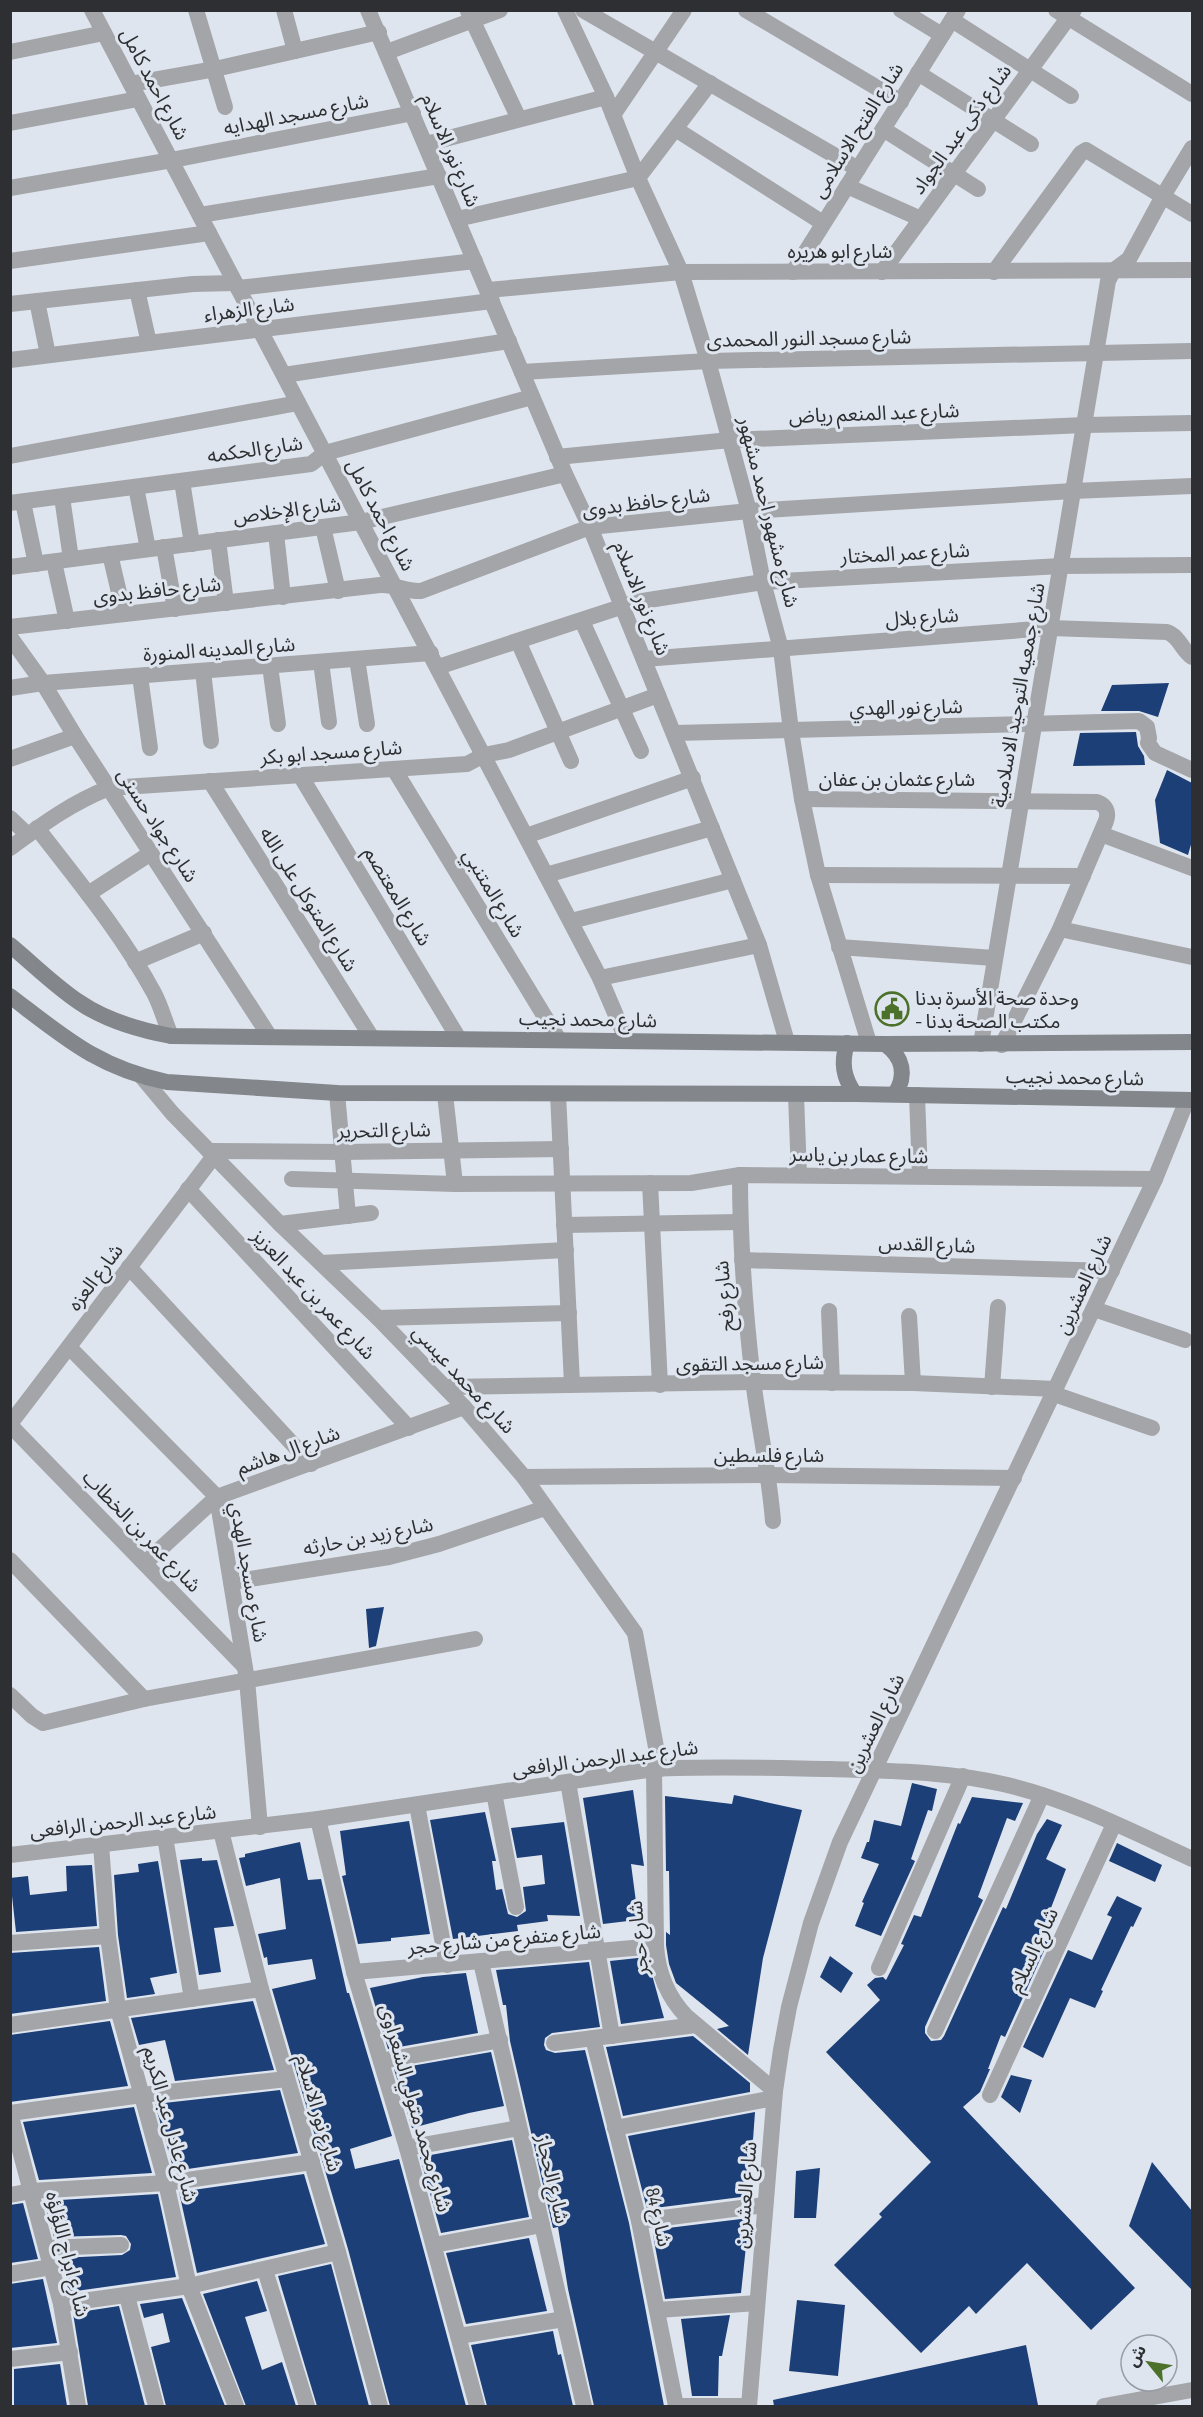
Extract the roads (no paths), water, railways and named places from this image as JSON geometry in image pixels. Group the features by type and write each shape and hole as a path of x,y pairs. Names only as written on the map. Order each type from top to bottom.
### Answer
{"main road":[{"name":"شارع محمد نجيب","path":"10,945 79,1003 110,1018 148,1032 171,1036 1002,1045 1192,1042"},
{"name":"شارع محمد نجيب","path":"10,996 75,1045 107,1064 141,1077 167,1082 337,1093 895,1094 1190,1100"},
{"path":"847,1043 843,1056 843,1069 847,1083 855,1094"},
{"path":"877,1043 893,1050 902,1066 903,1076 895,1094"}],"street":[{"name":"شارع احمد كامل","path":"93,10 571,921 600,978 627,1041"},
{"path":"196,10 225,107"},
{"path":"284,10 295,51"},
{"name":"شارع نور الاسلام","path":"369,10 557,457 590,527 675,733 759,945 787,1042"},
{"path":"387,52 470,15 500,10"},
{"name":"شارع مشهور احمد مشهور","path":"566,10 681,272 708,361 749,511 763,582 781,649 802,799 818,875 839,947 877,1043"},
{"path":"583,10 858,169"},
{"path":"613,115 684,10"},
{"path":"746,10 901,102"},
{"path":"901,10 942,35"},
{"path":"1066,13 1192,94"},
{"name":"شارع ذكى عبد الجواد","path":"882,272 1030,70 1066,13"},
{"path":"470,15 519,119"},
{"path":"955,15 1030,70 1071,96"},
{"name":"شارع الفتح الاسلامى","path":"793,272 955,15"},
{"path":"10,123 215,69 379,32"},
{"path":"10,52 104,33"},
{"path":"918,73 1031,144"},
{"path":"457,219 638,178 710,84"},
{"path":"426,144 606,97"},
{"name":"شارع مسجد الهدايه","path":"10,188 172,160 413,113"},
{"path":"883,129 978,189"},
{"path":"677,130 824,223"},
{"path":"1113,271 1129,259 1192,148"},
{"path":"994,272 1081,153 1086,150 1192,213"},
{"path":"200,215 439,176"},
{"path":"847,186 921,219"},
{"path":"10,261 209,232"},
{"path":"10,303 193,284 237,285 475,261"},
{"name":"شارع ابو هريره","path":"490,296 681,272 1192,270"},
{"name":"شارع جمعيه التوحيد الاسلامية","path":"981,1044 1098,354 1108,281 1113,271"},
{"path":"137,290 149,343"},
{"name":"شارع الزهراء","path":"10,360 259,329 490,296"},
{"path":"37,301 48,355"},
{"path":"284,375 509,341"},
{"name":"شارع مسجد النور المحمدى","path":"522,372 708,361 1192,351"},
{"name":"شارع الحكمه","path":"17,502 311,464 324,453 532,397"},
{"path":"10,456 298,403"},
{"name":"شارع عبد المنعم رياض","path":"557,457 730,440 1085,425 1192,423"},
{"name":"شارع الإخلاص","path":"10,567 361,522 565,474"},
{"path":"182,481 192,543"},
{"name":"شارع حافظ بدوى","path":"10,627 380,585 421,591 590,527 749,511 1192,486"},
{"path":"136,487 175,609"},
{"path":"62,497 67,621"},
{"path":"17,502 36,564"},
{"path":"323,527 338,591"},
{"path":"276,533 284,597"},
{"path":"218,540 226,603"},
{"path":"111,554 124,615"},
{"name":"شارع عمر المختار","path":"518,641 636,602 763,582 1061,566 1172,563 1192,565"},
{"path":"582,621 641,751"},
{"name":"شارع بلال","path":"644,659 1050,628 1167,632 1175,636 1184,650 1192,657"},
{"name":"شارع جواد حسنى","path":"10,637 43,683 270,1037"},
{"path":"518,641 571,761"},
{"name":"شارع المدينه المنورة","path":"10,688 43,683 357,659 434,660 518,641"},
{"path":"357,659 367,724"},
{"path":"321,662 329,722"},
{"path":"270,666 278,724"},
{"path":"203,671 211,741"},
{"path":"140,676 150,748"},
{"name":"شارع مسجد ابو بكر","path":"10,848 57,813 109,788 467,764 484,755 509,750 658,695"},
{"name":"شارع نور الهدي","path":"675,733 1139,721 1148,727 1148,743 1152,750 1192,770"},
{"path":"10,759 75,736"},
{"name":"شارع المتنبي","path":"394,769 559,1040"},
{"name":"شارع المعتصم","path":"300,775 459,1039"},
{"path":"526,836 693,778"},
{"name":"شارع المتوكل على الله","path":"210,781 372,1038"},
{"name":"شارع عثمان بن عفان","path":"802,799 1101,803 1108,813 1101,834"},
{"path":"10,818 33,832 87,894 135,962 155,995 171,1036"},
{"path":"546,875 712,828"},
{"path":"1002,1045 1060,929 1101,834 1192,868"},
{"path":"87,894 151,853"},
{"path":"818,875 1083,876"},
{"path":"571,921 733,880"},
{"path":"1060,929 1192,957"},
{"path":"135,962 204,933"},
{"path":"600,978 759,945"},
{"path":"839,947 994,958"},
{"name":"شارع محمد عيسي","path":"141,1077 280,1224 378,1318 464,1407 524,1477 634,1634 657,1769"},
{"path":"337,1093 348,1216"},
{"path":"445,1094 455,1184"},
{"path":"558,1094 572,1384"},
{"path":"796,1095 799,1175"},
{"path":"917,1095 920,1176"},
{"name":"شارع العشرين","path":"749,2406 774,2095 789,2007 811,1923 840,1842 1094,1310 1190,1100"},
{"name":"شارع التحرير","path":"212,1153 561,1149"},
{"name":"شارع العزه","path":"10,1424 188,1189 212,1153"},
{"name":"شارع عمار بن ياسر","path":"292,1179 455,1184 650,1183 692,1182 740,1174 1155,1179"},
{"name":"شارع رفح","path":"740,1174 742,1260 753,1382 769,1475 773,1521"},
{"path":"650,1183 660,1385"},
{"name":"شارع عمر بن عبد العزيز","path":"188,1189 409,1428"},
{"path":"280,1224 371,1213"},
{"path":"564,1225 740,1222"},
{"path":"321,1263 566,1250"},
{"name":"شارع القدس","path":"742,1260 1112,1271"},
{"path":"129,1267 311,1464"},
{"path":"992,1387 998,1307"},
{"path":"1094,1310 1185,1340"},
{"path":"829,1311 832,1383"},
{"path":"378,1318 569,1313"},
{"path":"909,1316 913,1383"},
{"name":"شارع مسجد الهدي","path":"69,1347 217,1497 245,1673 260,1827"},
{"name":"شارع مسجد التقوى","path":"445,1388 753,1382 913,1383 992,1387 1055,1391 1152,1428"},
{"name":"شارع ال هاشم","path":"145,1563 217,1497 464,1407"},
{"name":"شارع عمر بن الخطاب","path":"10,1424 145,1563 245,1673"},
{"name":"شارع فلسطين","path":"524,1477 769,1475 1014,1478"},
{"name":"شارع زيد بن حارثه","path":"231,1582 389,1557 440,1544 545,1508"},
{"path":"10,1560 144,1699"},
{"path":"10,1695 43,1723 245,1673 476,1639"},
{"name":"شارع عبد الرحمن الرافعى","path":"10,1855 260,1827 657,1769 701,1766 915,1771 963,1776 1042,1795 1192,1859"},
{"name":"شارع حجر","path":"657,1769 656,1946 664,1984 677,2007 774,2095"},
{"path":"879,1968 963,1776"},
{"path":"568,1782 612,2036"},
{"path":"494,1793 516,1907"},
{"path":"935,2031 1042,1795"},
{"path":"417,1805 447,1965"},
{"name":"شارع محمد متولي الشعراوى","path":"318,1819 354,1972 434,2245 477,2406"},
{"name":"شارع السلام","path":"990,2095 1114,1824"},
{"name":"شارع نور الاسلام","path":"221,1831 261,1989 338,2252 380,2406"},
{"path":"165,1837 192,1999"},
{"name":"شارع عادل عبد الكريم","path":"101,1845 108,1935 118,2009 166,2183 189,2286 236,2406"},
{"path":"10,1943 108,1935"},
{"name":"شارع متفرع من شارع حجر","path":"354,1972 656,1946"},
{"name":"شارع الحجاز","path":"482,1962 584,2406"},
{"path":"10,2025 261,1989"},
{"path":"554,2043 696,2025"},
{"name":"شارع 84","path":"593,2038 639,2221 676,2406"},
{"path":"381,2061 500,2040"},
{"path":"10,2113 287,2079"},
{"path":"615,2128 774,2095"},
{"name":"شارع ابراج اللؤلؤه","path":"10,2113 61,2304 78,2406"},
{"path":"406,2148 519,2128"},
{"path":"10,2194 166,2183 312,2163"},
{"path":"639,2221 765,2205"},
{"path":"434,2245 542,2225"},
{"path":"46,2248 121,2245"},
{"path":"61,2304 189,2286 338,2252"},
{"path":"10,2274 51,2267"},
{"path":"265,2270 307,2406"},
{"path":"127,2296 156,2406"},
{"path":"658,2310 757,2303"},
{"path":"459,2336 564,2319"},
{"path":"10,2359 70,2352"},
{"path":"1104,2406 1127,2404 1192,2390"},
{"path":"676,2406 749,2406"}],"place":[{"name":"وحدة صحة الأسرة بدنا - مكتب الصحة بدنا","path":"892,1009"}]}
